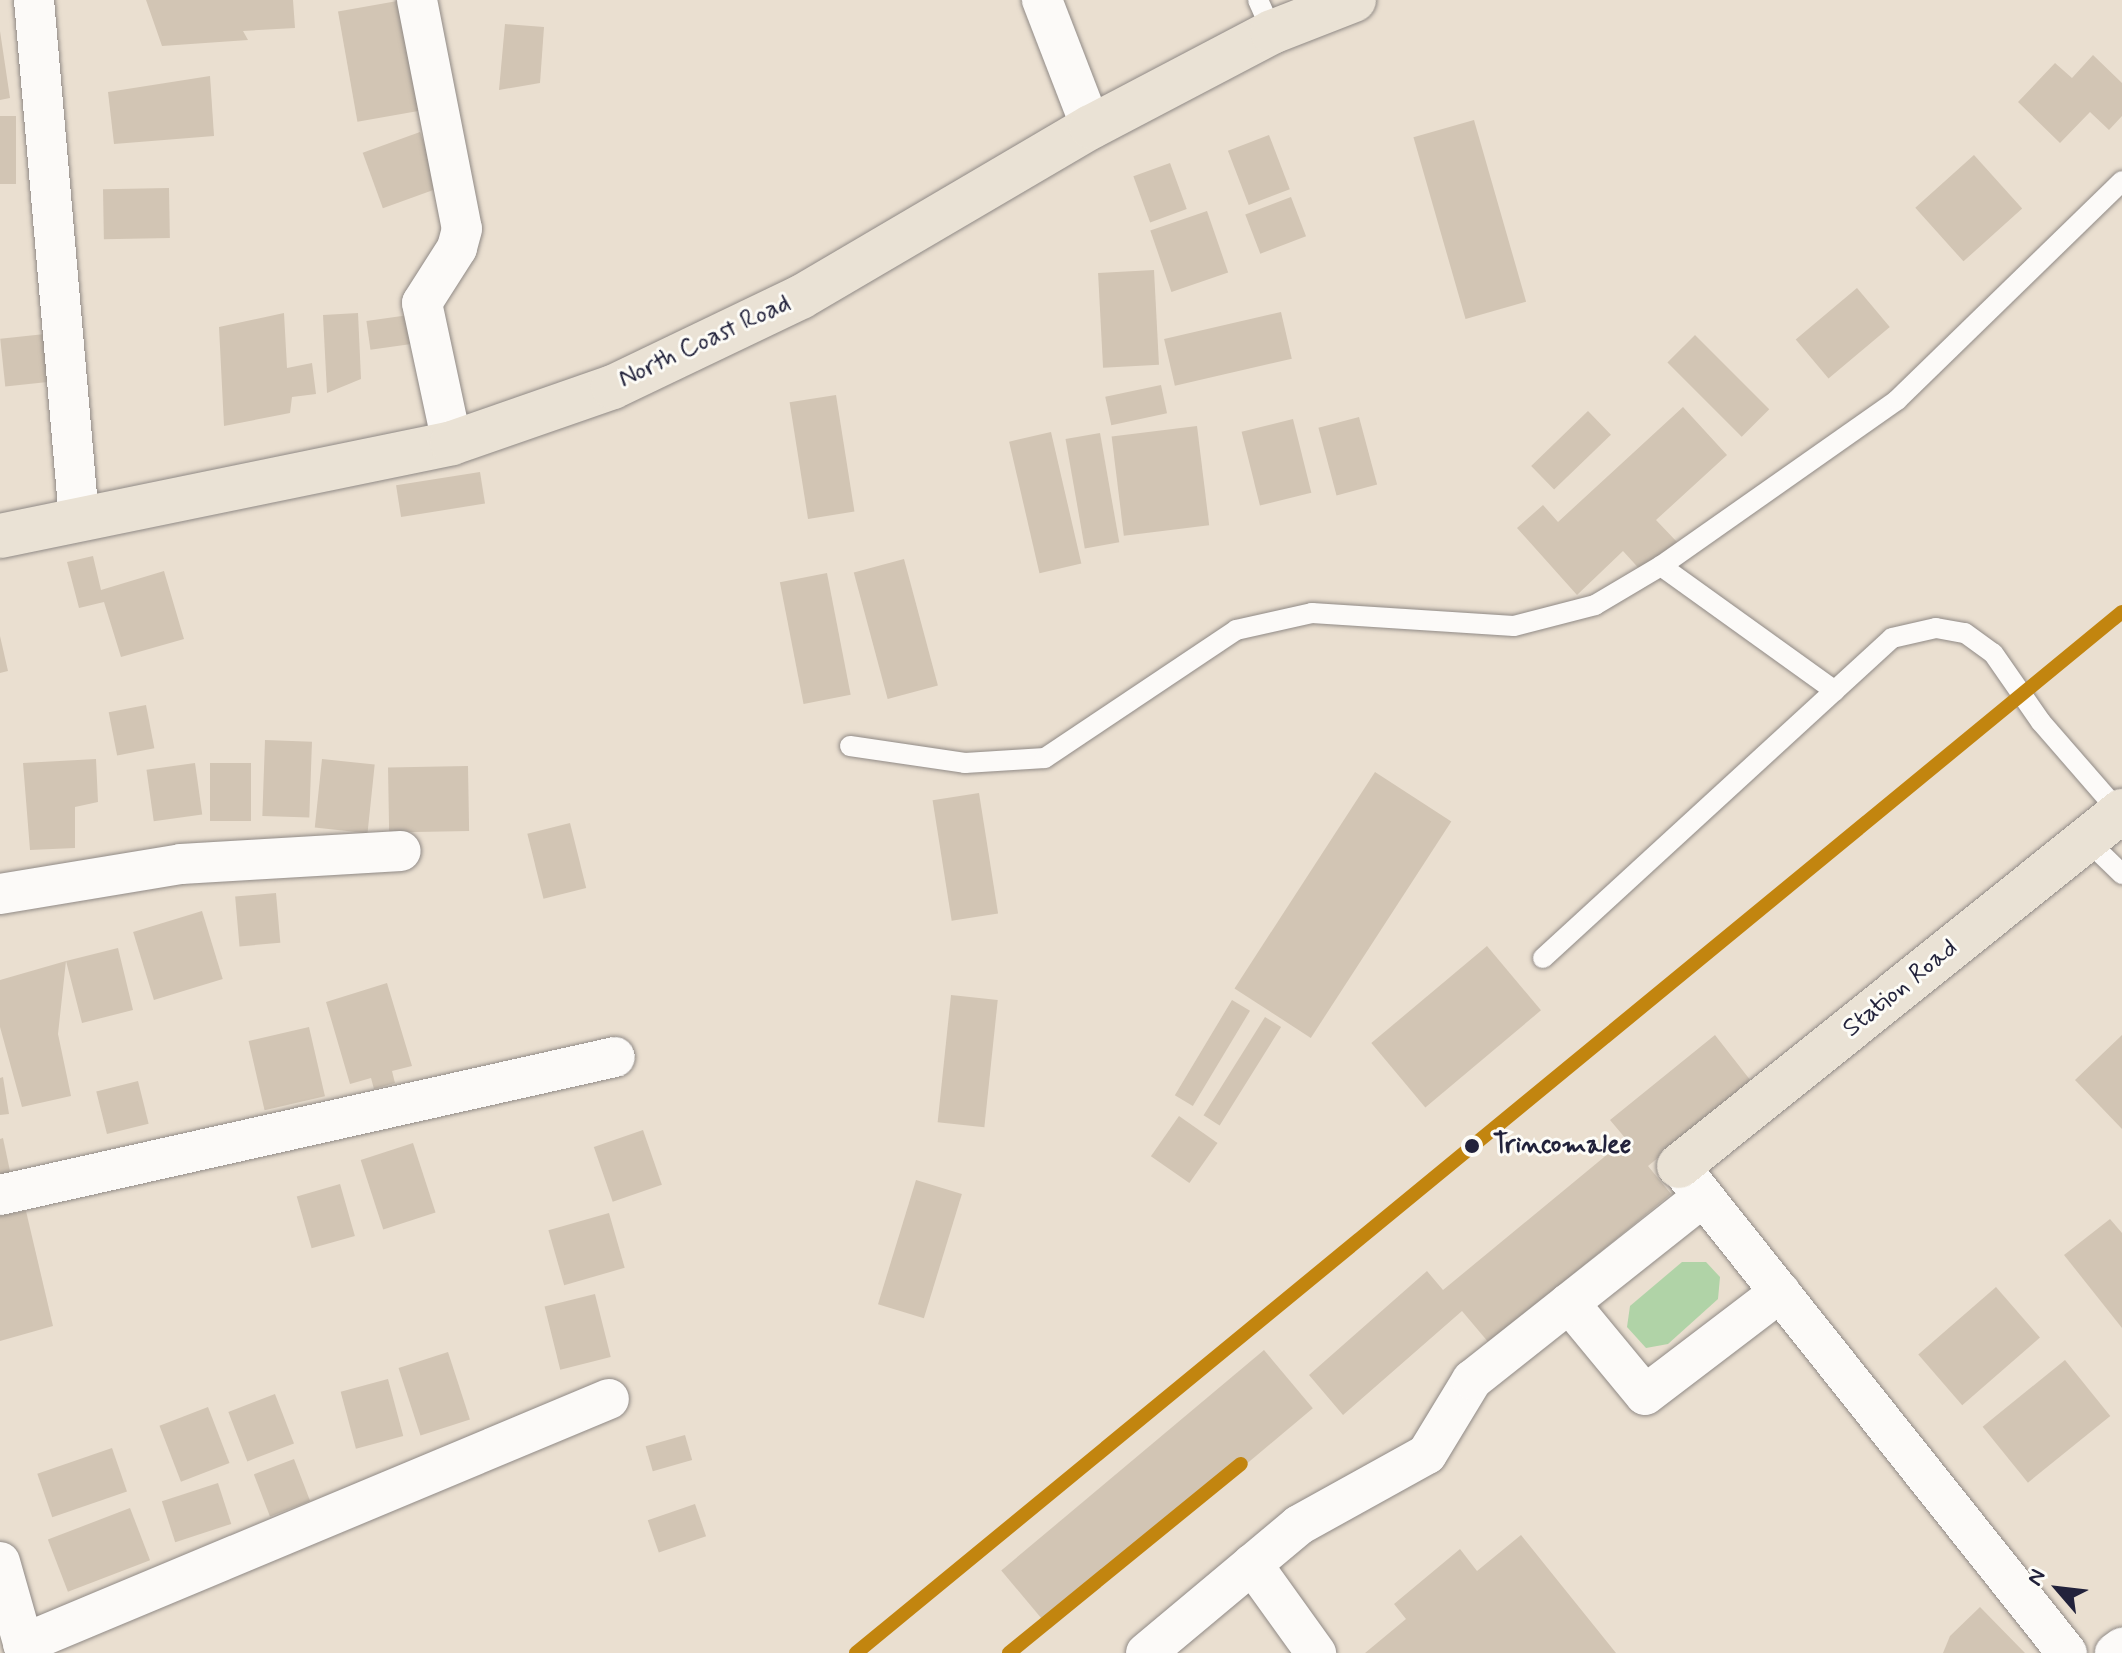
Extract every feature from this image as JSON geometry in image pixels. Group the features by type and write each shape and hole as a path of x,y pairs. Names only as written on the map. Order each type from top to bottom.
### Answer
{"main road":[{"name":"North Coast Road","path":"0,536 452,443 613,387 801,297 1091,127 1265,16 1354,0"},
{"name":"Station Road","path":"1691,1182 2110,821"}],"street":[{"path":"34,0 79,518"},
{"path":"417,0 462,229 457,248 422,303 452,443"},
{"path":"1042,0 1091,127"},
{"path":"0,894 181,864 401,851"},
{"path":"0,1195 615,1057"},
{"path":"1146,1653 1299,1525 1427,1454 1472,1380 1569,1303 1691,1182 2067,1653"},
{"path":"1569,1303 1645,1395 1780,1292"},
{"path":"0,1562 25,1648 609,1399"},
{"path":"1252,1564 1316,1653"},
{"path":"2115,1653 2122,1648"}],"lane":[{"path":"850,746 965,763 1045,758 1236,630 1312,613 1514,626 1595,605 1661,566 1897,400 2122,181"},
{"path":"1661,566 1835,691"},
{"path":"1543,958 1892,638 1936,628 1965,633 1993,653 2110,821 2122,874"}],"green space":[{"path":"1682,1262 1706,1262 1720,1277 1718,1299 1668,1344 1646,1348 1627,1327 1630,1306"}],"building":[{"path":"146,0 293,0 295,28 243,31 248,40 162,46"},
{"path":"403,0 422,110 357,122 338,11"},
{"path":"505,24 544,27 540,83 499,90"},
{"path":"0,31 10,98 0,100"},
{"path":"2093,55 2122,83 2122,116 2109,130 2090,112 2060,143 2018,102 2055,63 2072,78"},
{"path":"210,76 214,136 114,144 108,92"},
{"path":"0,116 16,116 16,184 0,184"},
{"path":"1474,120 1526,302 1466,319 1413,137"},
{"path":"420,132 440,187 383,208 363,153"},
{"path":"1269,135 1290,189 1249,205 1228,151"},
{"path":"1974,155 2022,209 1963,261 1915,208"},
{"path":"1170,163 1187,209 1150,222 1133,176"},
{"path":"169,188 170,238 104,239 103,189"},
{"path":"1291,197 1306,236 1260,254 1245,215"},
{"path":"1207,211 1228,272 1171,292 1150,231"},
{"path":"1154,270 1159,365 1103,368 1098,273"},
{"path":"1857,288 1890,327 1828,378 1796,339"},
{"path":"1281,312 1292,359 1175,386 1164,339"},
{"path":"284,313 287,368 312,363 316,394 292,397 290,413 224,426 219,327"},
{"path":"358,313 361,379 327,393 323,315"},
{"path":"409,315 413,344 370,350 366,321"},
{"path":"45,334 50,382 5,386 0,339"},
{"path":"1695,335 1769,409 1742,437 1667,363"},
{"path":"1161,385 1167,413 1111,425 1105,397"},
{"path":"836,395 854,512 808,519 790,402"},
{"path":"1683,407 1727,455 1656,520 1678,543 1644,574 1623,551 1577,595 1517,528 1543,505 1558,522"},
{"path":"1588,411 1611,435 1554,490 1531,466"},
{"path":"1359,417 1377,485 1337,495 1318,428"},
{"path":"1293,419 1311,493 1260,506 1242,432"},
{"path":"1197,426 1209,525 1124,536 1112,436"},
{"path":"1051,432 1081,564 1039,573 1009,442"},
{"path":"1100,433 1119,542 1085,548 1066,439"},
{"path":"480,472 485,504 401,517 396,485"},
{"path":"93,556 101,590 164,571 184,639 121,657 104,602 79,608 67,562"},
{"path":"904,559 938,686 888,699 854,572"},
{"path":"827,573 851,695 804,704 780,582"},
{"path":"0,636 8,671 0,673"},
{"path":"146,705 154,748 117,755 109,712"},
{"path":"265,740 312,742 309,818 262,816"},
{"path":"96,759 98,802 75,807 75,848 30,850 23,763"},
{"path":"322,759 375,765 367,833 315,828"},
{"path":"195,763 202,814 154,821 146,770"},
{"path":"210,763 251,763 251,821 210,821"},
{"path":"468,766 469,831 389,832 388,767"},
{"path":"1375,772 1451,822 1311,1038 1234,988"},
{"path":"979,793 998,913 952,921 933,800"},
{"path":"570,823 586,888 544,899 527,834"},
{"path":"276,893 280,943 240,946 235,897"},
{"path":"202,911 223,979 154,1000 133,932"},
{"path":"1487,946 1541,1010 1425,1107 1371,1043"},
{"path":"118,948 133,1010 82,1023 66,961"},
{"path":"66,961 58,1034 71,1096 22,1107 0,1027 0,980"},
{"path":"387,983 412,1066 392,1071 395,1083 374,1089 371,1078 350,1084 326,1002"},
{"path":"951,995 998,1000 984,1127 938,1122"},
{"path":"1232,1000 1250,1011 1193,1106 1175,1095"},
{"path":"1265,1017 1281,1027 1220,1125 1204,1115"},
{"path":"309,1027 325,1096 265,1110 249,1041"},
{"path":"1715,1035 1751,1081 1648,1166 1671,1194 1489,1343 1462,1311 1343,1415 1309,1375 1427,1271 1443,1290 1626,1139 1610,1120"},
{"path":"2122,1035 2122,1129 2075,1080"},
{"path":"3,1077 9,1114 0,1115 0,1078"},
{"path":"138,1081 149,1124 107,1134 96,1091"},
{"path":"1179,1116 1218,1143 1189,1183 1151,1156"},
{"path":"643,1130 662,1185 613,1202 594,1147"},
{"path":"3,1138 11,1176 0,1179 0,1139"},
{"path":"413,1143 436,1212 383,1229 361,1160"},
{"path":"916,1180 962,1194 924,1318 878,1304"},
{"path":"340,1184 355,1236 312,1248 297,1196"},
{"path":"26,1211 53,1326 0,1341 0,1216"},
{"path":"609,1213 625,1268 564,1285 548,1230"},
{"path":"2110,1219 2122,1233 2122,1328 2064,1255"},
{"path":"1996,1287 2040,1338 1962,1405 1918,1355"},
{"path":"595,1294 611,1357 560,1370 545,1307"},
{"path":"1264,1350 1313,1408 1050,1629 1001,1570"},
{"path":"448,1352 470,1420 420,1436 399,1368"},
{"path":"2065,1360 2110,1416 2028,1483 1983,1427"},
{"path":"388,1379 403,1436 356,1449 341,1392"},
{"path":"275,1394 294,1443 247,1461 228,1412"},
{"path":"208,1407 230,1463 181,1482 159,1426"},
{"path":"685,1435 692,1460 653,1471 646,1446"},
{"path":"112,1448 127,1491 52,1517 37,1474"},
{"path":"294,1459 310,1501 270,1516 254,1474"},
{"path":"218,1483 231,1524 175,1542 162,1501"},
{"path":"695,1504 706,1536 659,1552 648,1520"},
{"path":"130,1508 150,1560 68,1592 48,1540"},
{"path":"1521,1535 1616,1653 1365,1653 1406,1619 1394,1604 1460,1549 1477,1571"},
{"path":"1980,1607 2025,1653 1943,1653 1950,1636"}],"railway":[{"path":"856,1653 2122,612"},
{"path":"1009,1653 1241,1464"}],"transit line":[{"path":"856,1653 2122,612"},
{"path":"1009,1653 1241,1464"}],"place":[{"name":"Trincomalee","path":"1472,1146"}]}
